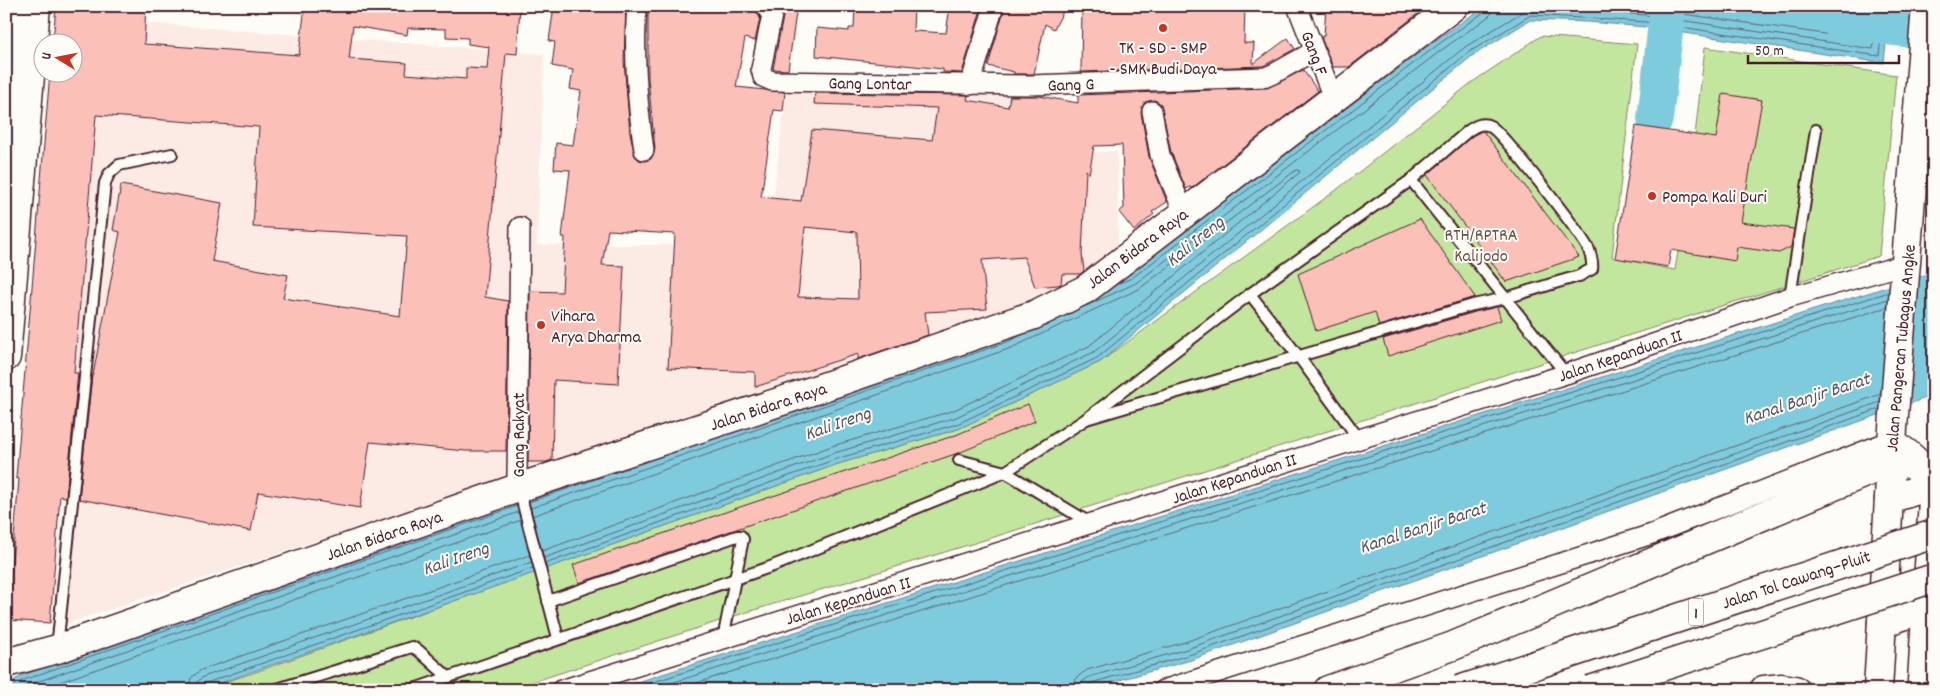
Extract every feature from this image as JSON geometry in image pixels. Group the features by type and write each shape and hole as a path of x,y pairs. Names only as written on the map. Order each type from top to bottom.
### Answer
{"main road":[{"path":"7,87 15,6"},
{"path":"6,357 12,211 36,6"},
{"name":"Jalan Bidara Raya","path":"6,664 57,649 519,492 1034,314 1086,289 1334,100 1452,7"},
{"name":"Jalan Pangeran Tubagus Angke","path":"1878,690 1892,443 1920,67 1926,10"},
{"path":"1328,690 1453,646 1892,443 1905,463 1920,468 1934,484 1930,606 1921,690"},
{"path":"1890,499 1934,484"},
{"name":"Jalan Tol Cawang–Pluit","path":"1459,690 1934,534"},
{"name":"1","path":"1590,690 1934,578"},
{"path":"1882,623 1930,606"},
{"path":"1921,690 1934,654"},
{"path":"1764,690 1782,688 1795,690"}],"street":[{"path":"637,6 635,70 637,105 644,150"},
{"name":"Gang Lontar","path":"765,6 772,15 760,69 761,74 767,80 970,85"},
{"path":"970,85 994,6"},
{"name":"Gang F","path":"1297,6 1334,100"},
{"name":"Gang G","path":"970,85 1030,85 1266,77 1275,74 1314,51"},
{"path":"1152,111 1160,155 1184,213"},
{"name":"Gang Rakyat","path":"519,492 517,467 520,226"},
{"name":"Jalan Kepanduan II","path":"561,690 1566,374 1790,297 1906,267"},
{"path":"1162,690 1652,534 1892,443"}],"lane":[{"path":"411,690 558,638 773,566 1005,472 1086,419 1250,294 1410,180 1475,126 1486,125 1492,127 1503,138 1588,248 1593,264 1592,268 1579,276 1506,298 1473,305 1086,419"},
{"path":"1790,297 1816,130"},
{"path":"57,649 105,183 109,174 119,165 172,154"},
{"path":"1410,180 1566,374"},
{"path":"1250,294 1359,439"},
{"path":"959,460 1005,472 1091,524"},
{"name":"Gang Rakyat","path":"519,492 558,638"},
{"path":"548,601 739,536 744,539 734,579 723,639"},
{"path":"274,690 412,647 418,650 448,677"}],"shaded area":[{"path":"94,19 544,54 537,245 741,245 750,203 774,193 788,77 1046,90 1065,154 1117,151 1118,253 1068,292 56,627"}],"green space":[{"name":"RTH/RPTRA Kalijodo","path":"1541,36 1637,44 1612,257 1675,270 1691,171 1705,47 1896,75 1879,256 991,538 741,614 508,690 200,690 253,673 838,464 958,429 1100,362 1335,191 1471,83"}],"water":[{"path":"1485,6 1818,6 1889,12 1884,63 1645,27 1588,22 1530,20 1472,56 1100,362 958,429 838,464 200,690 6,690 6,685 23,675 1003,331 1129,274 1436,40"},
{"name":"Kanal Banjir Barat","path":"1934,272 1934,395 1191,660 1084,690 612,690"}],"building":[{"path":"56,6 146,6 144,44 299,55 305,6 520,6 517,54 506,53 485,297 508,301 506,451 466,451 370,442 360,508 258,492 251,531 79,499 92,375 120,232 113,230 121,185 222,203 212,261 288,275 283,298 400,316 407,236 253,227 259,127 96,115 74,373 78,373 66,497 60,496 50,623 7,620 19,479 16,478 49,82 82,82 82,32 54,32","holes":["353,26 407,35 408,28 446,29 446,37 468,38 468,44 489,47 487,69 466,68 466,79 406,74 407,63 349,59"]},
{"path":"554,6 626,6 624,61 630,133 635,156 639,160 645,161 651,159 655,149 648,78 648,6 754,7 760,18 755,41 745,38 736,87 785,92 783,111 774,110 761,197 801,201 812,130 932,140 937,108 814,104 815,93 966,95 968,96 967,100 1008,107 1010,96 1039,96 1078,103 1078,95 1267,88 1303,70 1318,91 1192,188 1186,189 1171,152 1161,104 1155,100 1145,102 1141,113 1149,157 1167,202 1152,212 1154,214 1134,231 1119,212 1124,208 1122,145 1094,146 1089,174 1086,170 1082,254 1084,271 1080,274 1062,274 1061,284 1035,287 1024,257 982,260 987,309 925,312 928,335 858,359 858,354 755,387 755,372 668,368 675,234 608,230 602,265 624,266 618,384 554,380 552,460 528,462 530,291 562,292 565,237 562,237 570,170 554,169 556,143 573,145 581,91 570,89 573,70 552,66 555,42 549,41","holes":["805,227 857,232 858,299 798,297"]},
{"path":"781,6 797,6 788,70 773,69 783,17"},
{"path":"855,6 914,6 913,31 946,33 950,6 982,6 962,73 943,72 943,69 816,56 817,28 849,31 849,28 854,28"},
{"path":"1005,6 1066,6 1054,29 1045,24 1034,74 1014,74 1014,72 988,66"},
{"name":"TK - SD - SMP - SMK Budi Daya","path":"1082,6 1245,6 1244,43 1254,43 1253,64 1288,38 1295,49 1263,66 1081,72"},
{"path":"1326,6 1428,6 1349,67 1333,67 1322,40 1322,36 1324,36"},
{"path":"1723,94 1762,100 1741,222 1794,229 1791,247 1779,253 1737,247 1735,261 1671,250 1668,267 1615,258 1636,126 1716,138"},
{"path":"1482,131 1579,257 1506,282 1427,175 1472,136"},
{"path":"1420,219 1475,297 1379,326 1375,312 1316,331 1298,274"},
{"path":"1497,307 1501,320 1388,356 1383,339"},
{"path":"1028,404 1035,421 961,452 579,583 573,565 956,435"}],"waterway":[{"path":"1655,119 1668,6"},
{"name":"Kali Ireng","path":"1839,22 1934,32"}],"place":[{"name":"TK - SD - SMP - SMK Budi Daya","path":"1163,28"},
{"name":"Pompa Kali Duri","path":"1652,196"},
{"name":"Vihara Arya Dharma","path":"541,325"}]}
